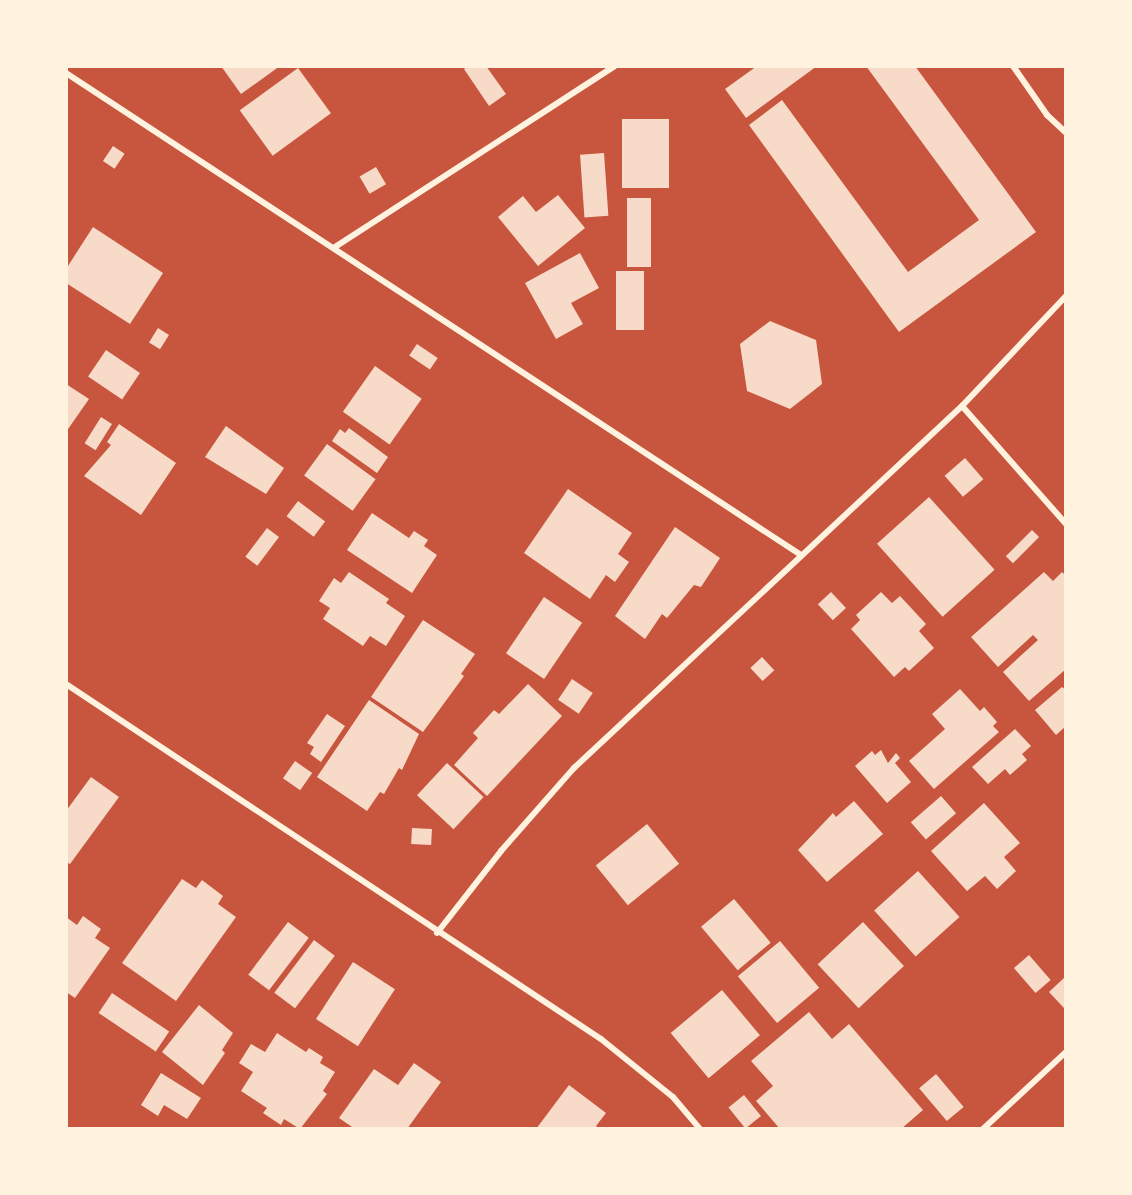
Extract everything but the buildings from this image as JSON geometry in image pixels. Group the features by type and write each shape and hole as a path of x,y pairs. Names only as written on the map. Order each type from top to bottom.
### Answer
{"street":[{"path":"335,247 615,66"},
{"path":"1013,66 1047,116 1066,133"},
{"path":"66,73 335,247 801,555"},
{"path":"437,933 501,850 574,768 962,406 1066,296"},
{"path":"962,406 1066,524"},
{"path":"66,684 437,933 601,1039 673,1097 700,1129"},
{"path":"983,1129 1066,1052"}]}
